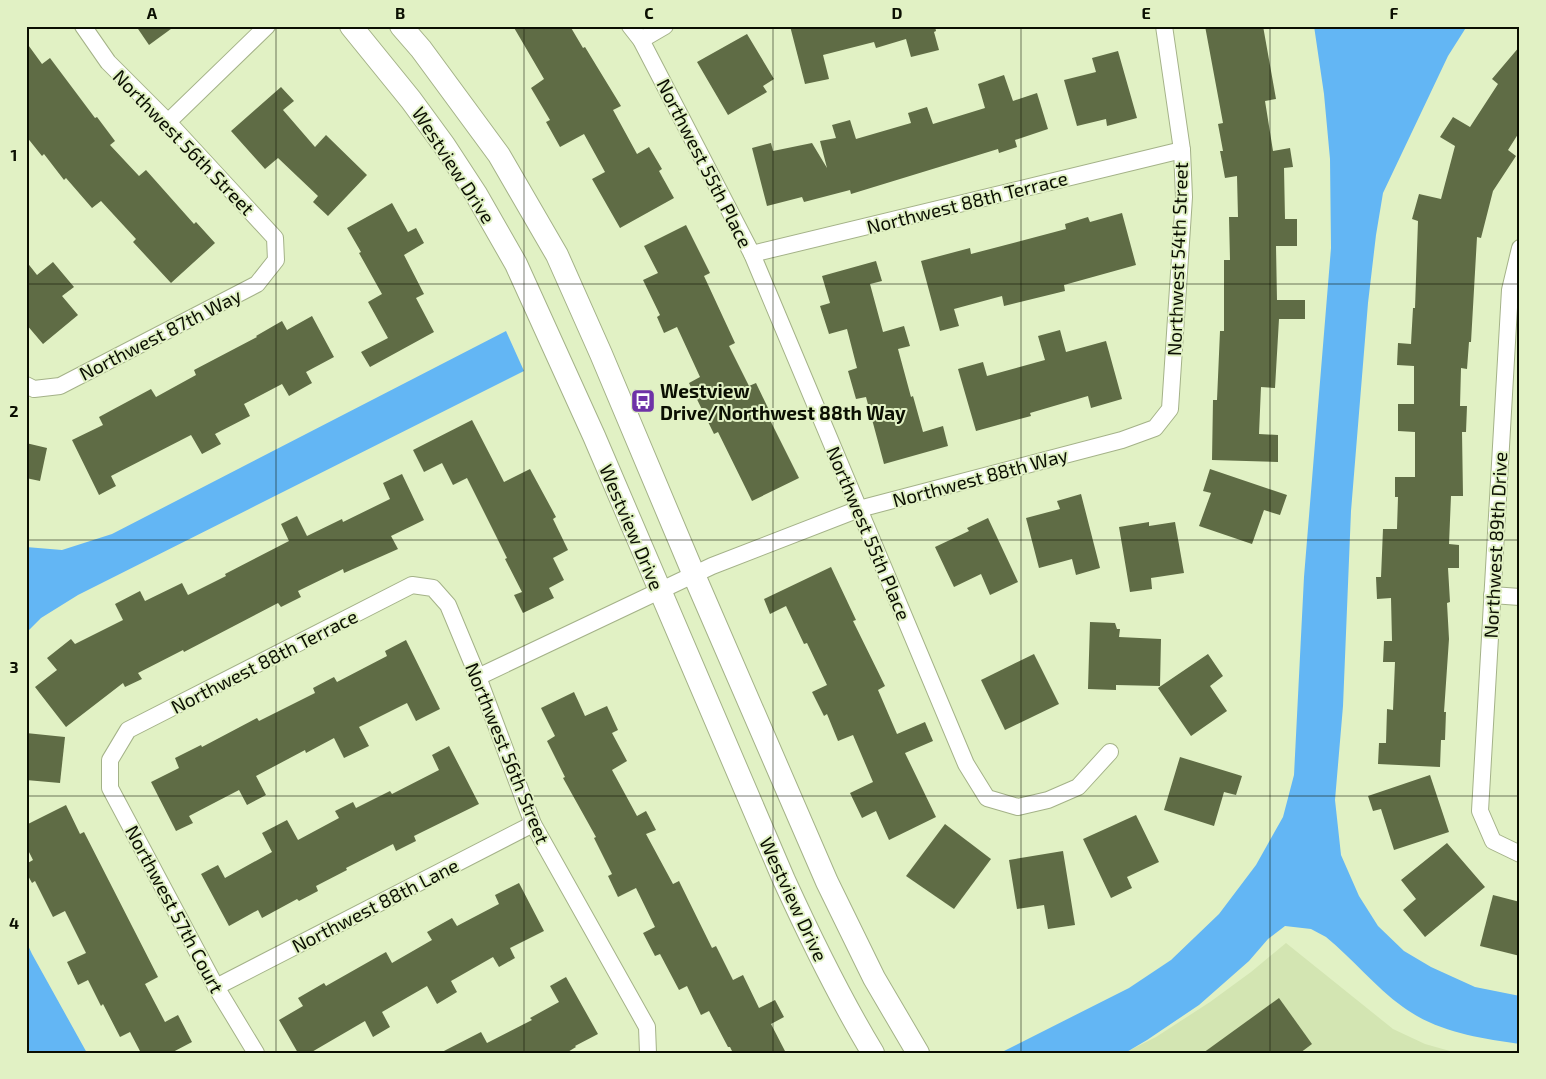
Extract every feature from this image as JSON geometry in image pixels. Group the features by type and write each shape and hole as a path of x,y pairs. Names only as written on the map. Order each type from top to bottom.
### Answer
{"street":[{"name":"Northwest 56th Street","path":"83,26 108,62 168,122 275,238 276,260"},
{"path":"168,122 266,26"},
{"name":"Westview Drive","path":"351,26 411,100 444,145 476,194 516,264 586,418 807,932 872,1053"},
{"name":"Westview Drive","path":"402,26 499,155 557,256 847,926 874,978 918,1053"},
{"name":"Northwest 55th Place","path":"630,26 641,40 752,254 966,764 987,798 1018,807 1048,800 1078,787 1110,752"},
{"path":"641,40 665,26"},
{"name":"Northwest 54th Street","path":"1155,428 1170,409 1184,197 1182,150 1164,26"},
{"name":"Northwest 88th Terrace","path":"752,254 1182,150"},
{"name":"Northwest 89th Drive","path":"1520,248 1510,290 1480,811 1493,841 1520,854"},
{"name":"Northwest 87th Way","path":"30,387 60,386 257,284 276,260"},
{"name":"Northwest 88th Way","path":"478,678 712,566 859,509 1122,440 1155,428"},
{"name":"Northwest 88th Terrace","path":"110,760 128,730 412,585 433,588"},
{"name":"Northwest 56th Street","path":"433,588 448,606 478,678 533,824 647,1027 648,1053"},
{"path":"1492,595 1520,597"},
{"name":"Northwest 57th Court","path":"110,760 110,788 216,987 256,1053"},
{"name":"Northwest 88th Lane","path":"216,987 533,824"}],"shaded area":[{"path":"1286,943 1393,1029 1425,1044 1457,1053 1124,1053 1156,1037 1210,1002"}],"water":[{"path":"1314,26 1467,26 1448,56 1383,193 1368,303 1351,511 1343,706 1335,800 1341,855 1359,896 1378,926 1404,951 1431,967 1475,987 1520,996 1520,1044 1459,1033 1416,1016 1373,982 1326,937 1311,929 1285,926 1268,939 1249,961 1199,1005 1125,1053 1000,1053 1129,988 1171,960 1219,914 1256,865 1283,817 1294,775 1304,577 1331,248 1330,159 1324,94"},
{"path":"506,331 524,371 78,595 41,618 26,633 26,547 62,550 112,534"},
{"path":"26,941 87,1053 31,1053 26,1045"}],"building":[{"path":"136,26 175,26 149,45"},
{"path":"513,26 570,26 621,106 613,110 637,154 649,147 662,169 659,171 674,198 620,228 592,179 605,172 584,134 560,147 546,122 550,120 531,88 544,79"},
{"path":"790,26 935,26 936,31 934,32 939,50 911,57 906,39 876,48 874,42 823,55 829,79 805,84"},
{"path":"1205,26 1263,26 1276,99 1265,101 1273,151 1290,148 1293,167 1284,168 1285,219 1297,219 1297,246 1276,246 1277,300 1305,300 1305,319 1279,319 1275,388 1261,387 1259,434 1278,435 1278,462 1212,460 1213,400 1217,400 1220,331 1224,331 1224,260 1230,260 1229,217 1238,217 1237,176 1225,178 1220,151 1223,151 1218,124 1223,123"},
{"path":"747,34 774,79 763,86 767,92 728,115 697,62"},
{"path":"26,42 42,64 50,58 95,118 97,117 115,141 110,145 139,176 146,170 194,224 196,222 215,243 171,283 133,242 136,239 101,201 92,208 66,178 64,180 44,154 42,156 26,136"},
{"path":"1520,46 1520,131 1508,150 1516,156 1493,191 1481,238 1477,237 1471,342 1469,342 1467,369 1461,368 1460,406 1467,406 1466,432 1462,432 1463,496 1451,496 1449,544 1459,545 1459,568 1448,568 1450,602 1447,603 1449,639 1444,712 1446,712 1445,740 1441,740 1440,767 1378,764 1379,743 1386,743 1387,709 1393,710 1395,662 1383,662 1384,641 1392,641 1391,598 1377,599 1376,577 1381,577 1383,529 1397,529 1398,497 1395,497 1395,477 1415,477 1415,432 1398,431 1398,404 1414,404 1414,366 1397,365 1398,343 1411,344 1413,308 1415,308 1418,221 1412,219 1419,194 1441,199 1455,146 1440,137 1453,117 1470,127 1498,84 1492,79"},
{"path":"1118,51 1137,118 1107,126 1106,119 1077,126 1064,80 1096,72 1092,58"},
{"path":"1004,75 1013,101 1037,93 1048,129 1015,140 1017,147 999,153 998,149 851,194 850,190 804,202 802,197 767,206 752,148 771,143 773,151 812,143 827,168 820,141 836,138 832,125 850,120 856,139 911,123 908,113 927,107 933,124 985,108 978,84"},
{"path":"281,87 294,101 283,110 315,147 326,135 367,175 328,216 313,202 318,196 278,158 265,169 231,131"},
{"path":"392,203 408,232 416,228 424,243 404,255 424,294 416,298 434,332 370,367 361,352 388,338 368,302 382,294 347,228"},
{"path":"1122,213 1136,265 1064,285 1065,291 1004,306 1002,296 954,309 959,326 940,331 921,261 970,248 971,254 1066,229 1065,224 1088,217 1090,222"},
{"path":"686,225 710,273 704,276 735,343 729,346 749,386 756,383 768,408 765,410 799,478 752,501 718,432 714,434 689,383 700,377 677,327 664,333 657,317 660,315 643,280 658,273 644,246"},
{"path":"26,261 37,275 53,262 74,287 62,296 78,315 43,344 26,324"},
{"path":"876,261 882,281 870,284 883,332 904,326 910,346 898,349 923,432 943,426 948,446 884,464 866,397 856,399 848,371 857,368 847,329 829,334 820,306 830,303 822,276"},
{"path":"312,316 334,357 306,372 312,383 289,396 282,384 244,404 250,416 215,434 221,444 202,454 191,435 111,476 116,486 99,495 72,440 103,425 99,417 151,389 156,397 196,375 194,370 257,337 282,321 287,330"},
{"path":"1060,330 1066,352 1106,341 1122,399 1091,408 1088,396 1030,413 1031,416 976,431 958,369 983,362 987,376 1045,360 1038,336"},
{"path":"472,420 504,482 530,469 556,517 553,519 568,550 553,558 564,580 549,588 554,598 523,613 514,595 522,592 467,478 453,485 442,463 424,472 413,450"},
{"path":"26,443 47,448 40,481 26,478"},
{"path":"1210,469 1287,495 1280,515 1264,510 1252,544 1199,526 1211,493 1203,491"},
{"path":"402,474 424,520 391,536 398,549 344,573 343,569 298,591 301,597 281,607 278,603 184,652 183,650 138,673 142,679 125,687 123,683 66,727 35,687 57,670 47,658 71,639 75,644 123,620 115,604 140,591 145,601 182,583 188,595 289,541 281,524 297,516 307,536 342,519 343,522 390,499 383,483"},
{"path":"1081,494 1100,568 1076,575 1072,559 1039,568 1026,518 1060,509 1057,501"},
{"path":"988,518 1018,582 990,595 981,574 954,587 935,547 969,531 967,528"},
{"path":"1149,522 1149,526 1175,522 1184,573 1151,578 1152,589 1130,592 1119,527"},
{"path":"831,567 856,620 853,621 885,686 878,690 897,734 925,722 933,741 905,753 936,817 889,840 876,811 862,818 850,793 873,782 853,735 838,741 827,714 824,716 812,692 827,685 807,643 804,644 786,606 770,614 764,599"},
{"path":"1090,622 1115,623 1117,629 1120,629 1119,637 1161,639 1160,686 1116,685 1116,690 1088,689"},
{"path":"406,640 440,709 416,721 407,703 359,727 369,746 344,758 334,738 306,753 305,750 256,776 266,795 247,805 239,790 189,816 193,823 176,831 151,782 179,768 175,758 201,745 202,747 257,718 259,721 315,693 313,688 334,677 337,682 387,656 385,651"},
{"path":"1034,654 1059,704 1005,730 981,680"},
{"path":"1208,654 1223,676 1210,686 1227,711 1191,736 1158,688"},
{"path":"574,692 585,716 607,706 618,730 612,733 627,761 612,770 637,816 646,811 656,830 646,834 673,884 679,881 712,948 716,946 733,980 743,975 759,1008 775,1000 784,1017 771,1024 786,1053 733,1053 709,1011 701,1015 687,986 679,990 660,954 655,956 643,933 655,927 636,888 618,897 608,876 612,874 594,838 596,837 563,778 565,777 547,741 555,736 541,708"},
{"path":"26,733 65,737 60,783 26,780"},
{"path":"449,746 479,804 414,836 416,841 396,851 393,844 346,868 347,870 316,886 318,891 299,901 297,899 262,918 258,910 229,926 201,874 218,865 225,878 272,852 262,833 287,820 298,840 339,818 335,811 353,802 356,808 390,791 392,794 439,770 432,755"},
{"path":"1180,757 1242,776 1236,795 1224,792 1214,826 1164,810"},
{"path":"1430,775 1449,832 1394,850 1381,809 1373,811 1368,796"},
{"path":"66,805 80,834 84,832 158,977 145,984 165,1022 178,1015 192,1042 171,1053 141,1053 130,1032 120,1037 88,980 78,985 67,962 86,953 65,911 53,917 35,881 32,883 26,872 26,864 33,860 26,846 26,825"},
{"path":"1136,815 1159,862 1127,877 1132,888 1111,898 1083,839"},
{"path":"945,824 991,859 954,909 906,876"},
{"path":"1447,843 1485,887 1425,937 1403,910 1416,899 1401,880"},
{"path":"1063,851 1075,925 1048,929 1044,905 1017,909 1009,860"},
{"path":"519,883 544,931 510,948 515,958 499,967 493,957 451,981 457,992 437,1004 427,986 382,1012 390,1027 373,1037 365,1021 310,1053 298,1053 279,1020 303,1006 298,998 324,983 326,986 386,952 392,963 432,940 427,932 452,918 457,926 499,904 495,895"},
{"path":"1493,895 1520,902 1520,956 1480,946"},
{"path":"566,977 598,1034 566,1053 440,1053 481,1032 487,1043 532,1020 530,1018 559,1002 550,986"},
{"path":"1279,998 1312,1044 1300,1053 1203,1053"}],"place":[{"name":"Westview Drive/Northwest 88th Way","path":"643,401"}]}
